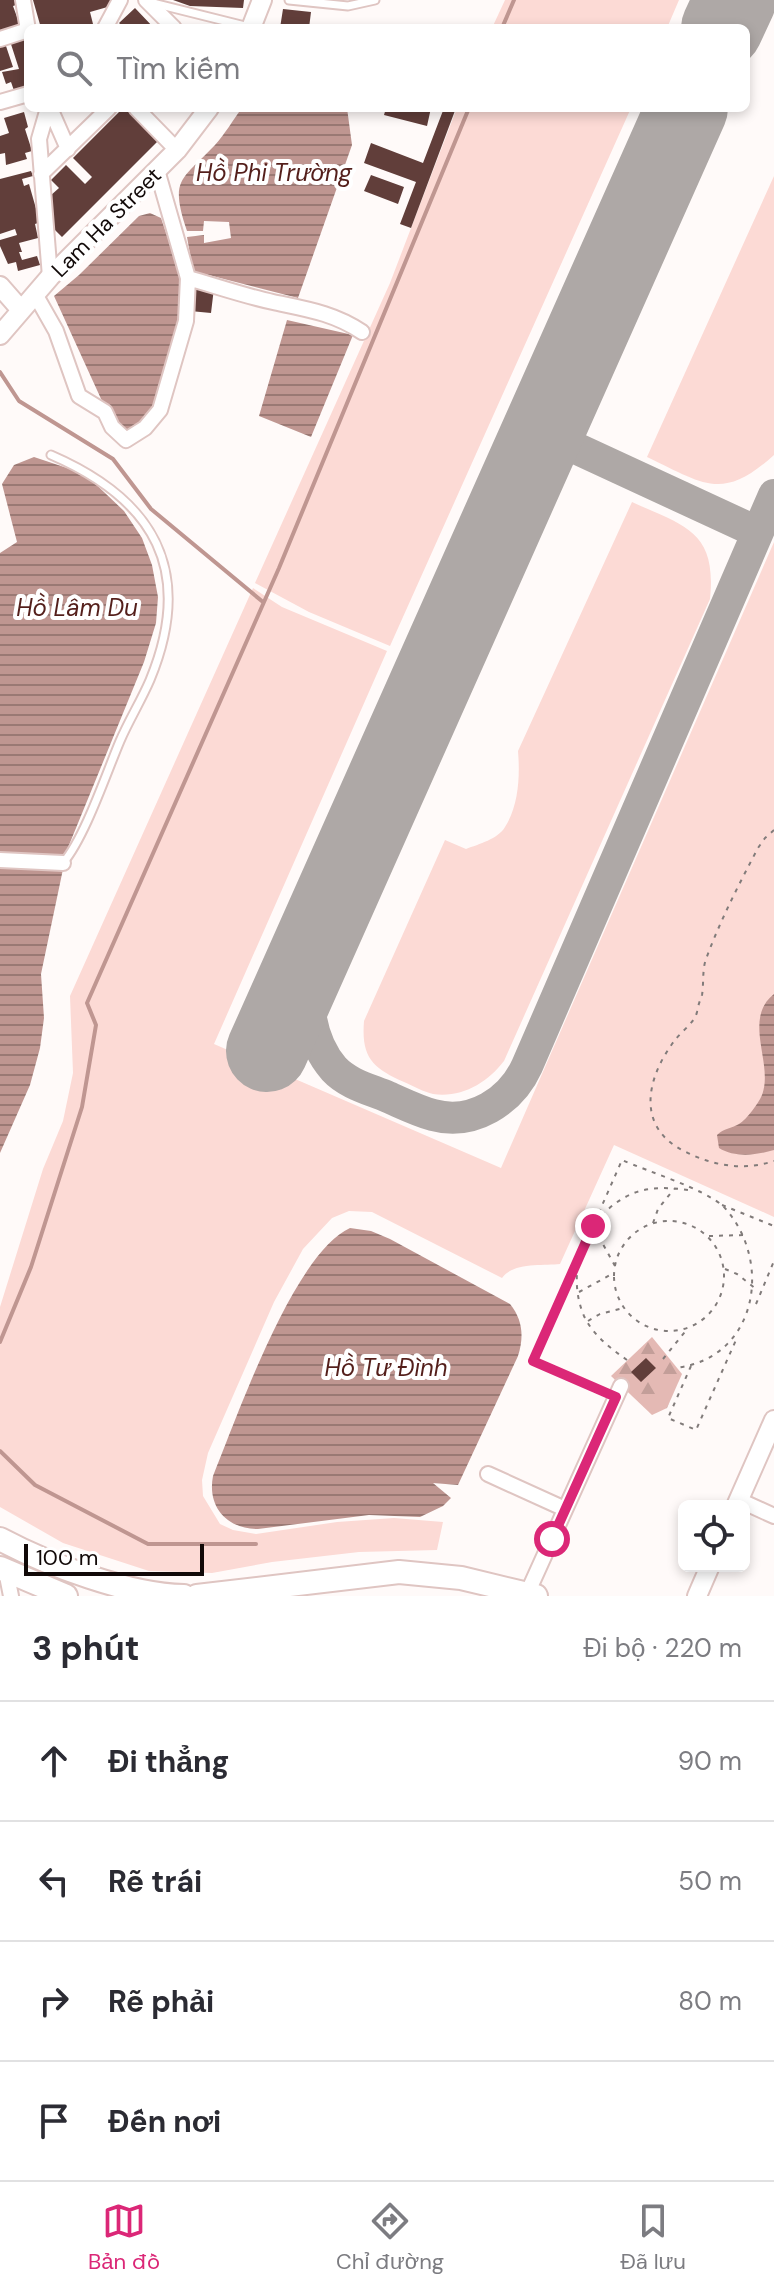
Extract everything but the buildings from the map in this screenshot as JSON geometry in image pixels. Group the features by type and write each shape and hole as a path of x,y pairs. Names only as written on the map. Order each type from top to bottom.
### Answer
{"main road":[{"path":"0,1539 129,1589 184,1596"},
{"path":"3,1569 61,1595"},
{"path":"197,1596 399,1572 461,1578 532,1595"}],"street":[{"path":"23,0 27,24"},
{"path":"107,24 120,0"},
{"path":"253,24 262,0"},
{"path":"147,1 170,24"},
{"path":"0,39 24,31"},
{"path":"0,102 24,95"},
{"path":"48,112 39,139 50,277"},
{"path":"51,112 68,149"},
{"path":"41,174 105,112"},
{"path":"140,112 177,150"},
{"name":"Lam Ha Street","path":"0,335 50,277 177,150 206,112"},
{"path":"35,294 56,331 79,396 105,412 112,427 126,440 145,428 160,410 186,321 188,278 157,170"},
{"path":"188,278 343,318 362,332"},
{"path":"0,286 21,310"},
{"path":"0,860 63,863"},
{"path":"532,1595 565,1509 618,1391"},
{"path":"739,1500 774,1420"},
{"path":"488,1474 565,1509"},
{"path":"750,1507 774,1516"},
{"path":"3,1569 11,1596"},
{"path":"697,1596 707,1572"}],"lane":[{"path":"289,0 348,6 375,0"},
{"path":"147,1 240,24"},
{"path":"51,455 87,471 117,492 141,518 160,547 166,565 168,589 168,610 150,679 75,845 63,863"}],"path":[{"path":"774,830 754,855 705,961 697,1014 666,1053 651,1091 650,1102 650,1113 660,1135 683,1151 701,1159 734,1166 750,1167 774,1161"},
{"path":"618,1391 533,1361 622,1160 774,1226"},
{"path":"593,1226 609,1208 635,1193 664,1187 694,1191"},
{"path":"653,1223 658,1209 675,1188"},
{"path":"721,1204 742,1226 751,1244"},
{"path":"663,1359 689,1327 716,1304 723,1287 724,1269 718,1251 708,1237 693,1226 676,1221 653,1223 640,1228 627,1240 617,1256 613,1273 616,1291 624,1307 637,1320 653,1328 671,1330 689,1327"},
{"path":"593,1226 615,1266"},
{"path":"708,1237 747,1235"},
{"path":"578,1259 578,1293 588,1321 602,1342 627,1360"},
{"path":"691,1365 668,1418 696,1430 774,1261"},
{"path":"724,1269 737,1274 757,1290"},
{"path":"578,1293 613,1273"},
{"path":"752,1312 759,1282"},
{"path":"588,1321 624,1307"},
{"path":"675,1368 714,1357 737,1337"}],"shaded area":[{"path":"505,0 679,0 669,24 494,24"},
{"path":"455,112 629,112 390,646 309,612 255,583 390,283"},
{"path":"774,176 774,455 740,479 712,484 684,475 647,457"},
{"path":"632,502 682,525 694,534 708,559 710,599 504,1061 482,1082 464,1091 444,1095 426,1092 384,1072 371,1060 365,1044 364,1021 445,840 466,849 498,835 510,818 518,790 518,751"},
{"path":"774,542 774,1217 614,1145 560,1264 521,1267 502,1278 372,1212 349,1211 332,1218 303,1249 274,1302 208,1453 202,1480 203,1496 220,1524 256,1534 337,1522 394,1518 443,1522 437,1550 359,1552 272,1562 212,1573 149,1571 63,1543 0,1507 0,1307 43,1169 63,1121 73,1073 70,996 253,588 282,607 387,651 214,1044 501,1168"}],"green space":[{"path":"652,1337 682,1374 667,1408 652,1415 611,1376"}],"water":[{"name":"Hồ Phi Trường","path":"239,112 348,112 352,145 298,298 193,271 187,237 204,235 204,243 231,238 229,222 204,221 203,231 187,231 179,200 182,181 219,141"},
{"name":"Hồ Phi Trường","path":"150,213 161,218 186,292 162,390 143,424 128,436 113,425 54,296 139,216"},
{"path":"287,320 353,335 311,437 259,416"},
{"name":"Hồ Lâm Du","path":"34,457 85,474 124,511 142,538 152,565 158,597 156,623 144,662 67,850 41,974 44,1018 40,1048 30,1085 0,1153 0,553 17,542 2,484 14,465"},
{"path":"774,994 774,1150 753,1154 732,1153 719,1148 717,1135 742,1122 762,1095 765,1083 760,1016"},
{"name":"Hồ Tư Đình","path":"350,1228 371,1231 390,1239 510,1304 518,1316 521,1329 518,1356 458,1485 433,1483 451,1498 443,1506 420,1517 369,1515 258,1529 237,1525 216,1506 213,1476 252,1378 288,1302 308,1269 329,1243"}],"waterway":[{"path":"504,24 514,0"},
{"path":"0,1342 31,1267 82,1107 96,1025 87,1003 279,568 467,112"},
{"path":"0,372 19,401 113,459 151,509 263,602"},
{"path":"0,1451 35,1485 148,1544 256,1544"}],"taxiway":[{"path":"543,433 757,532"},
{"path":"309,959 309,1002 318,1044 334,1069 346,1079 433,1115 462,1117 476,1114 501,1100 527,1066 774,495"}],"runway":[{"path":"724,24 735,0"},
{"path":"267,1051 685,112"}],"route":[{"path":"552,1539 616,1397 533,1361 593,1226"}]}
